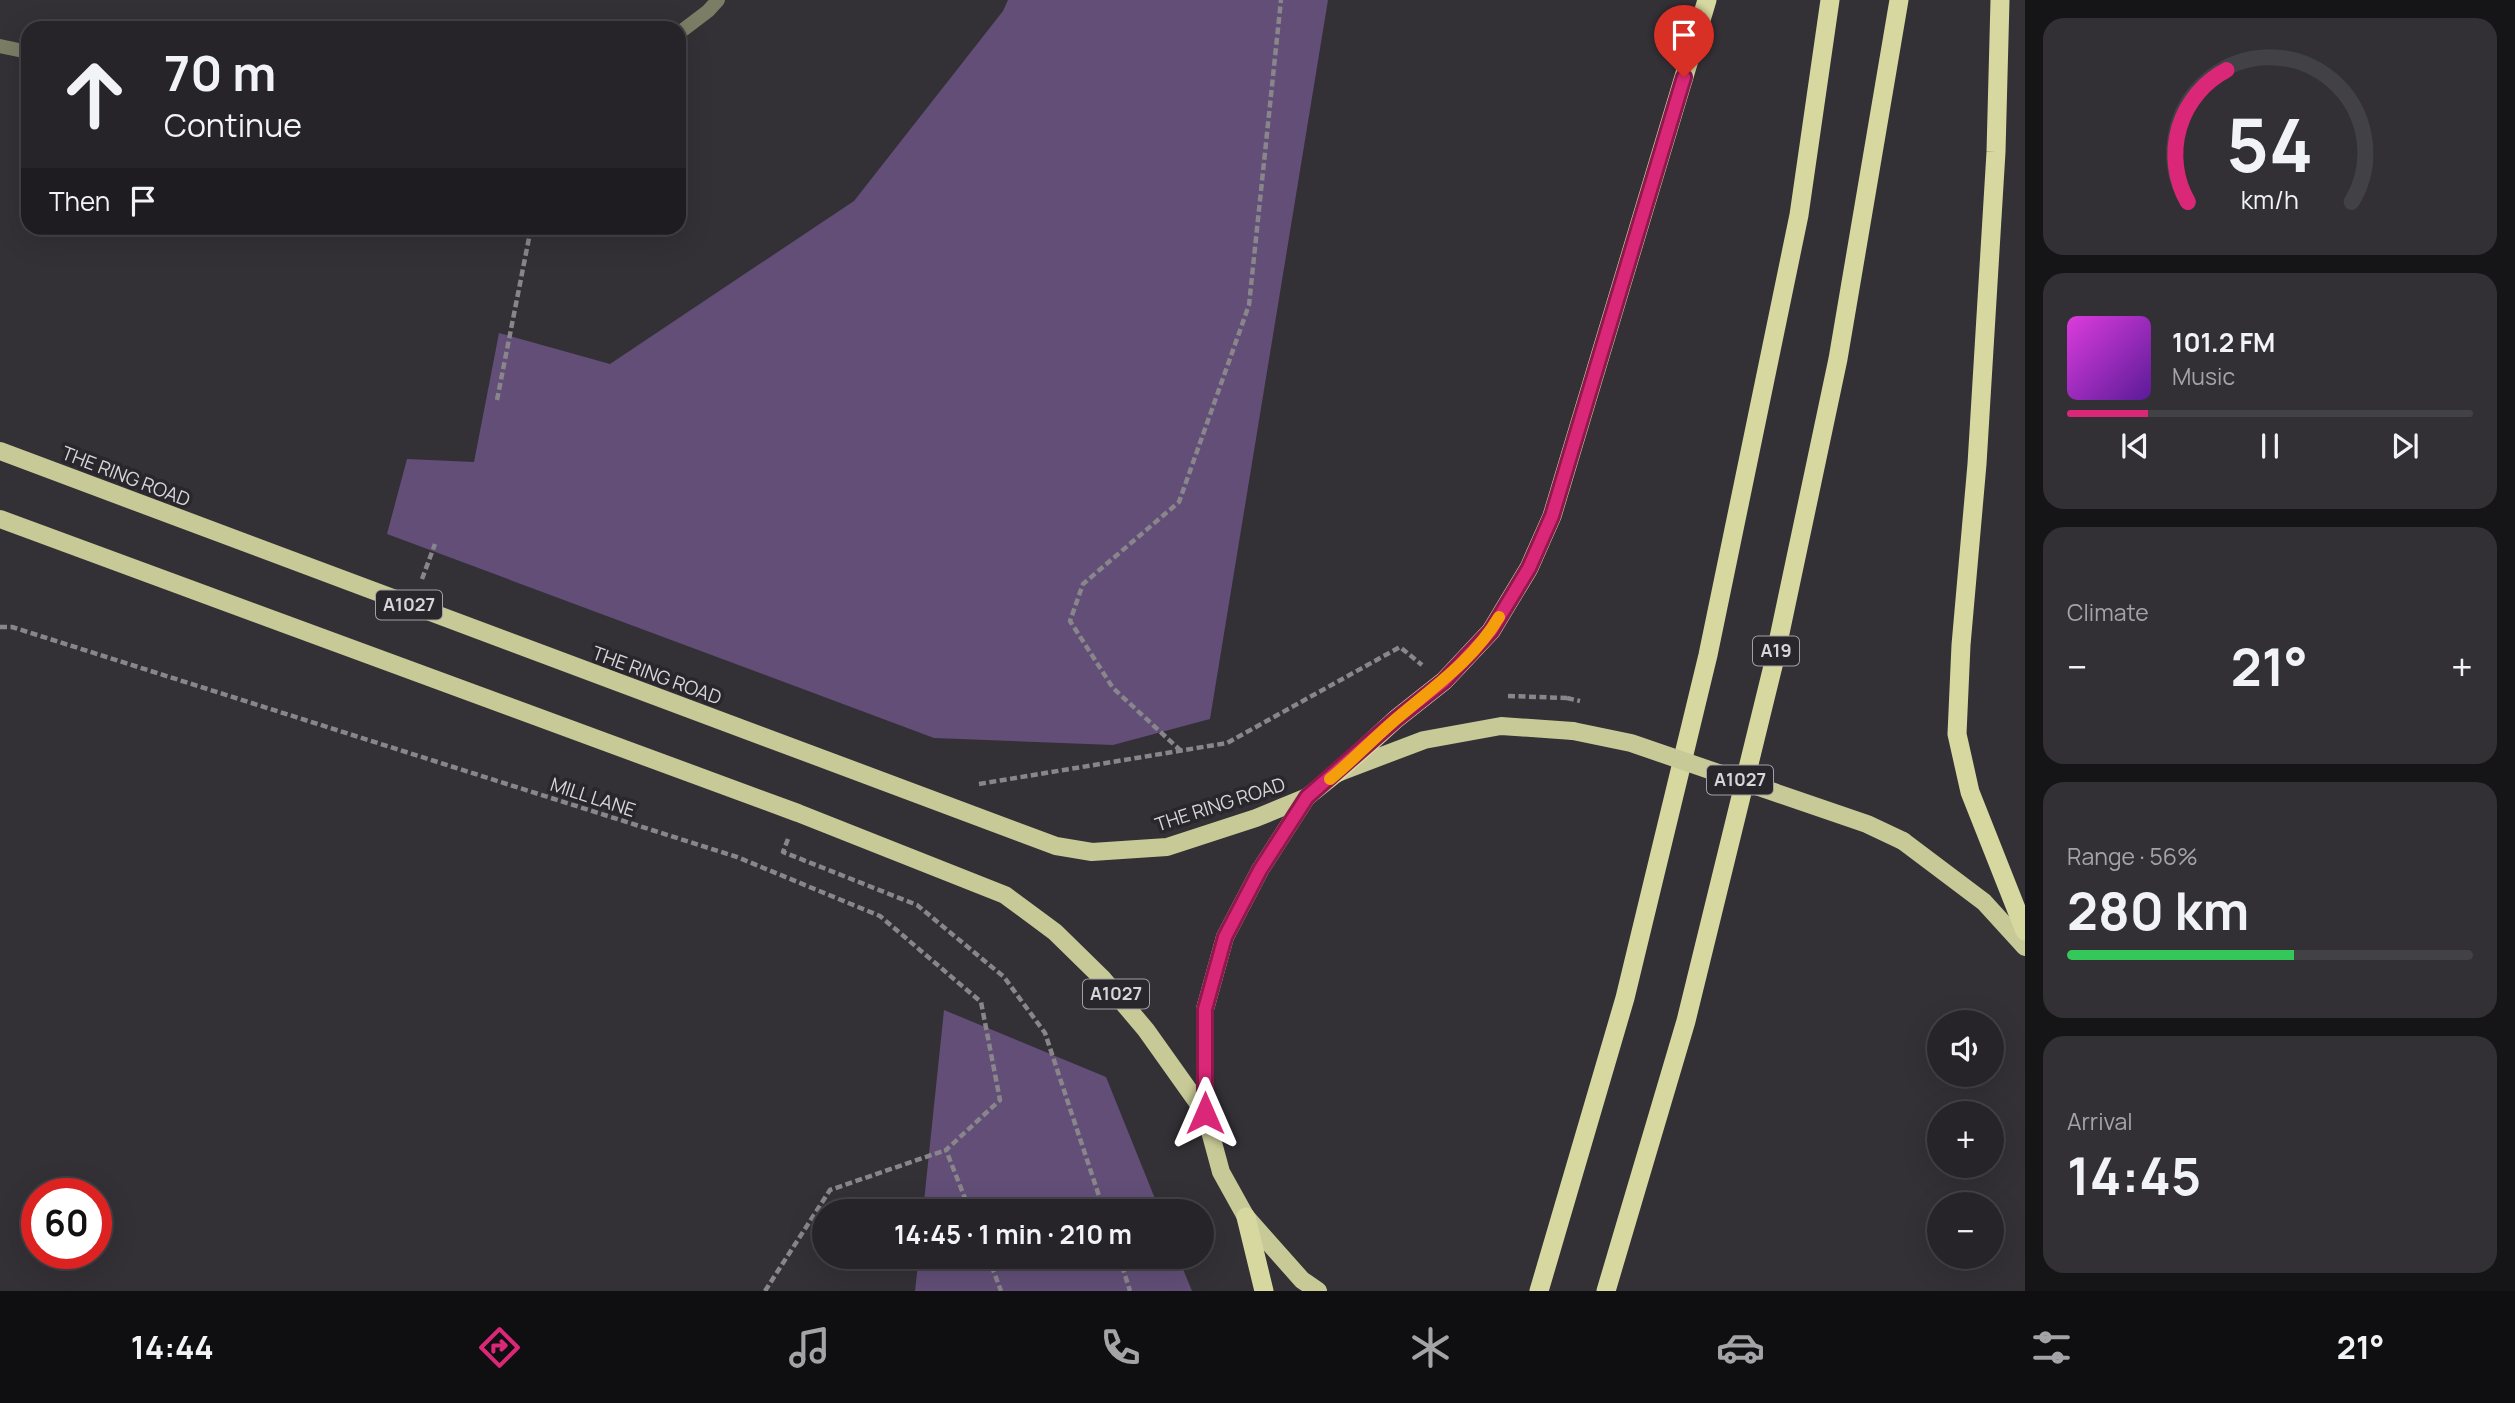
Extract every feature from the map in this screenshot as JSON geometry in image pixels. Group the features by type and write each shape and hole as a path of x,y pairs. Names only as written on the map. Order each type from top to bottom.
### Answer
{"highway":[{"path":"1337,773 1465,660 1491,631 1529,568 1552,516 1707,0"},
{"path":"1539,1291 1625,998 1708,655 1799,215 1830,0"},
{"name":"A19","path":"1606,1291 1686,1021 1773,666 1838,359 1899,0"},
{"path":"2000,0 1996,152 1977,464 1961,645 1958,734 1970,792 2025,931"},
{"path":"1246,1217 1264,1291"}],"main road":[{"name":"THE RING ROAD","path":"0,451 1056,846 1092,852 1167,847 1256,818 1307,797"},
{"name":"A1027","path":"0,519 798,813 1005,894 1055,932 1103,979 1146,1030 1205,1113"},
{"name":"A1027","path":"1318,1291 1303,1280 1246,1217 1221,1172 1205,1113 1205,1009 1225,937 1260,870 1307,797 1337,773 1424,740 1502,726 1573,731 1631,743 1867,824 1903,841 1984,902 2025,947"}],"street":[{"path":"686,28 718,0"},
{"path":"0,46 21,50"}],"path":[{"path":"1181,751 1113,688 1070,621 1083,584 1180,502 1249,305 1281,0"},
{"path":"497,400 530,235"},
{"path":"411,606 435,544"},
{"name":"MILL LANE","path":"0,627 12,627 737,857 880,916 981,1002 1000,1100 946,1150 830,1190 765,1291"},
{"path":"946,1150 965,1199"},
{"path":"993,1269 1002,1291"},
{"path":"1123,1269 1130,1291"}],"shaded area":[{"path":"1008,0 1328,0 1210,719 1113,745 934,738 387,534 407,459 474,462 499,333 610,364 854,201 1003,11"},
{"path":"944,1010 1106,1077 1155,1199 924,1199"},
{"path":"918,1269 1183,1269 1192,1291 915,1291"}],"slow traffic":[{"path":"1330,779 1396,719 1444,681 1491,631 1499,617"}],"route":[{"path":"1205,1113 1205,1009 1225,937 1260,870 1307,797 1444,681 1491,631 1529,568 1552,516 1684,77"}]}
